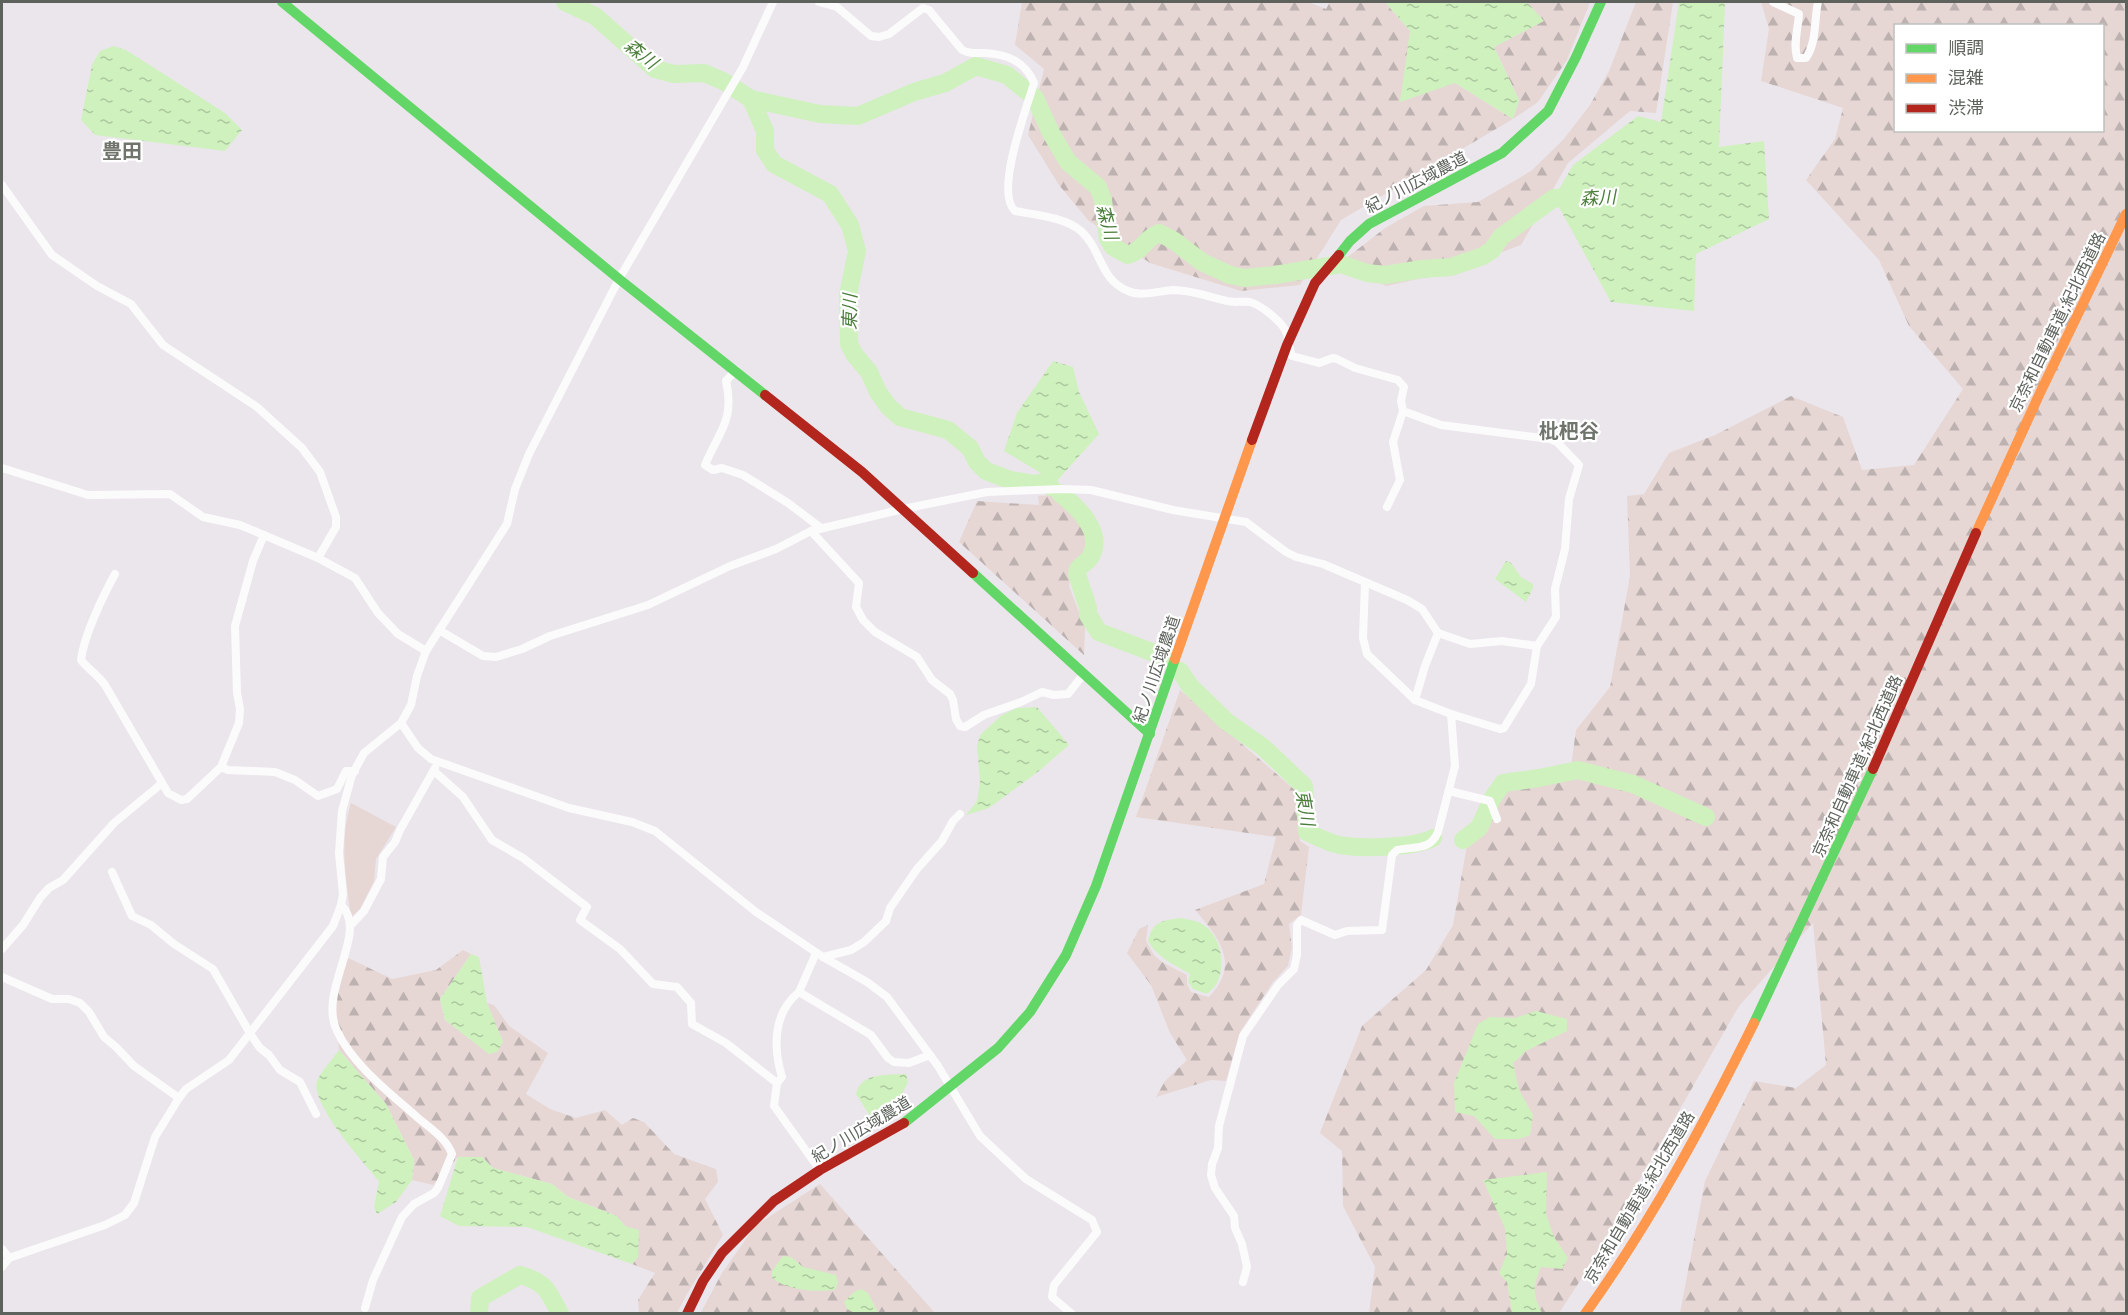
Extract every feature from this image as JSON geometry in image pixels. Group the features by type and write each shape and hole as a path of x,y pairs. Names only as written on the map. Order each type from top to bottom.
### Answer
{"main road":[{"path":"282,2 619,279 862,472 1150,734"},
{"name":"紀ノ川広域農道","path":"687,1314 703,1281 722,1253 774,1200 820,1170 910,1120 998,1048 1030,1012 1066,955 1096,886 1224,517 1287,345 1315,283 1350,241 1369,224 1502,153 1548,111 1601,2"},
{"name":"京奈和自動車道;紀北西道路","path":"1585,1314 1639,1233 1685,1155 1796,940 1849,824 1970,542 2126,214"}],"street":[{"path":"2,1267 9,1258 105,1225 125,1215 134,1203 155,1137 179,1098 186,1089 229,1060 251,1035 333,926 343,894 339,853 342,811 355,771 364,753 401,723 411,705 417,676 426,651 507,524 515,489 529,454 619,279 743,67 773,2"},
{"path":"819,2 837,7 871,36 879,37 890,34 923,8 929,10 962,50 968,53 1006,55 1031,74 1035,83 1015,146 1009,179 1008,189 1012,208 1016,211 1062,221 1082,232 1109,279 1130,293 1183,290 1229,302 1252,303 1262,307 1283,327 1287,333 1287,345 1292,356 1319,363 1333,358 1355,368 1398,381 1404,387 1401,401 1402,411 1394,442 1400,480 1387,507"},
{"path":"1773,2 1799,14 1795,42 1797,58 1806,58 1811,51 1818,2"},
{"path":"2,185 52,255 97,286 131,304 163,345 257,407 302,448 320,472 336,517 336,528 318,558"},
{"path":"736,370 726,381 729,398 725,427 705,465 713,470 722,468 743,475 772,492 821,528"},
{"path":"1365,583 1364,650 1415,700 1451,714 1500,729 1504,728 1531,684 1537,646 1556,617 1555,589 1564,549 1569,499 1579,465 1557,442 1551,439 1449,427 1428,422 1402,411"},
{"path":"2,468 88,495 170,494 203,517 240,525 318,558 355,578 378,613 398,634 426,651"},
{"path":"439,630 483,656 496,657 522,649 550,636 648,605 730,566 776,549 821,528 987,492 1062,489 1091,490 1173,510 1246,522 1274,544 1296,557 1323,564 1407,600 1422,609 1438,633 1470,644 1503,641 1537,646"},
{"path":"811,531 859,583 856,607 863,620 875,632 917,657 932,680 950,694 960,726 965,728 984,715 1042,692 1054,695 1068,694 1083,675"},
{"path":"115,574 102,596 83,647 81,660 86,667 98,675 105,685 161,784 174,797 181,800 187,799 221,766 238,723 240,709 237,693 235,626 253,561 264,535"},
{"path":"1415,700 1438,633"},
{"path":"1243,1282 1247,1267 1242,1244 1235,1228 1234,1216 1215,1188 1211,1175 1218,1148 1219,1126 1243,1036 1278,985 1294,969 1297,955 1297,925 1301,920 1335,935 1347,931 1382,930 1392,855 1397,849 1429,846 1435,840 1455,766 1451,714"},
{"path":"401,723 418,748 438,762 569,808 632,822 655,831 756,912 887,997 930,1055 980,1136 1026,1179 1092,1220 1097,1232 1054,1285 1052,1297 1072,1314"},
{"path":"351,925 364,911 381,879 383,857 395,842 438,762"},
{"path":"221,766 228,770 275,772 296,780 318,796 337,789 346,771 355,771"},
{"path":"434,771 463,797 492,840 523,858 587,907 580,920 620,949 653,984 677,987 691,1003 692,1024 726,1043 777,1083"},
{"path":"2,950 24,925 40,898 49,888 63,880 114,822 161,784"},
{"path":"1449,791 1490,801 1497,819"},
{"path":"820,955 851,950 864,942 886,921 890,908 906,884 942,841 953,821 960,814"},
{"path":"112,872 132,916 151,925 174,944 213,969 251,1035 280,1070 300,1082 316,1114"},
{"path":"341,905 348,911 351,925 332,1001 336,1030 377,1082 442,1139 452,1154 438,1188 434,1193 414,1204 402,1217 373,1280 365,1308"},
{"path":"820,955 799,992 789,1000 779,1023 776,1049 782,1077 777,1083 774,1106 820,1170"},
{"path":"2,977 52,999 69,999 80,1003 89,1012 104,1037 134,1066 179,1098"},
{"path":"799,992 871,1035 888,1058 894,1062 909,1063 930,1055"},
{"path":"2,1249 9,1258"}],"green space":[{"path":"1022,2 1308,2 1326,9 1330,2 1385,2 1455,83 1513,119 1341,220 1300,285 1241,291 1150,263 1088,220 1059,185 1028,135 1044,69 1015,45"},
{"path":"1527,2 1590,2 1567,60 1538,102 1513,119 1519,100 1494,47 1543,21"},
{"path":"1636,2 1673,2 1656,113 1630,111 1568,163 1521,245 1446,273 1386,286 1344,260 1385,228 1424,206 1478,202 1531,171 1563,140 1590,105 1609,71"},
{"path":"1761,2 2126,2 2126,1313 1680,1313 1705,1181 1754,1081 1796,1088 1826,1065 1813,923 1739,1006 1593,1261 1559,1313 1369,1313 1375,1267 1343,1206 1342,1151 1320,1133 1362,1026 1426,970 1453,925 1467,845 1497,797 1519,772 1541,773 1571,767 1576,730 1610,687 1630,576 1627,496 1644,494 1669,453 1715,435 1791,396 1843,417 1862,470 1914,465 1963,389 1909,326 1879,260 1806,180 1835,139 1843,108 1761,81 1769,29"},
{"path":"1052,495 1080,519 1089,536 1083,556 1072,567 1069,586 1085,628 1084,655 959,542 977,501 1039,505 1038,496"},
{"path":"1180,690 1296,791 1300,841 1309,847 1301,915 1289,924 1292,947 1288,966 1273,982 1240,1032 1226,1081 1211,1080 1156,1097 1165,1081 1187,1060 1170,1033 1151,985 1127,953 1139,929 1148,925 1146,941 1154,955 1162,962 1187,975 1187,984 1191,992 1209,997 1219,985 1224,973 1225,962 1218,941 1195,910 1264,884 1276,837 1136,817"},
{"path":"351,803 396,827 376,859 374,881 360,909 351,917 344,845"},
{"path":"463,950 471,954 440,999 445,1020 489,1053 496,1052 503,1042 487,1003 494,1005 509,1026 548,1053 526,1094 550,1109 576,1118 605,1110 622,1125 633,1118 644,1122 674,1154 716,1169 718,1182 705,1199 723,1235 677,1313 639,1313 638,1300 655,1273 632,1264 638,1257 625,1226 617,1216 568,1197 552,1184 493,1168 482,1157 458,1157 433,1185 412,1180 414,1160 386,1104 339,1050 334,990 346,957 392,979 436,970"},
{"path":"820,1184 935,1313 700,1314 722,1273 756,1225"}],"water":[{"path":"1385,2 1527,2 1544,21 1494,47 1519,100 1513,119 1455,83 1400,102 1410,31"},
{"path":"1679,2 1725,2 1719,147 1764,141 1769,219 1696,254 1694,311 1611,302 1554,198 1573,165 1638,116 1661,122"},
{"path":"114,46 126,50 225,113 242,130 225,151 95,135 81,120 92,65 100,51"},
{"path":"1053,361 1073,367 1079,392 1099,434 1056,482 1004,451 1017,413"},
{"path":"1506,561 1511,563 1521,577 1533,584 1526,602 1495,579"},
{"path":"1037,707 1069,745 1039,771 989,808 966,815 977,801 980,782 977,746 980,735 1002,715 1017,708"},
{"path":"1180,918 1196,921 1206,926 1219,948 1220,975 1207,994 1193,989 1188,982 1190,974 1161,956 1148,941 1152,929 1159,923"},
{"path":"471,954 479,957 487,1003 503,1042 497,1052 489,1054 445,1020 440,999"},
{"path":"1536,1011 1567,1019 1567,1031 1526,1051 1513,1063 1519,1090 1533,1115 1530,1135 1519,1139 1495,1139 1474,1116 1455,1112 1454,1083 1478,1024 1490,1017 1515,1018"},
{"path":"339,1050 386,1104 414,1160 412,1180 396,1202 377,1214 374,1207 379,1181 340,1133 322,1104 317,1091 319,1077"},
{"path":"906,1074 908,1082 889,1120 877,1127 856,1094 859,1087 869,1078 876,1076"},
{"path":"458,1157 482,1157 493,1168 552,1184 568,1197 617,1216 625,1226 639,1230 638,1257 632,1264 527,1227 459,1226 440,1216"},
{"path":"1547,1172 1546,1214 1554,1237 1568,1258 1562,1269 1541,1267 1535,1290 1542,1313 1512,1313 1507,1282 1499,1273 1507,1254 1505,1228 1483,1180"},
{"path":"783,1256 791,1257 803,1267 836,1275 838,1283 835,1290 802,1290 778,1282 772,1278 772,1271"},
{"path":"861,1289 868,1293 878,1313 855,1313 847,1309 844,1302 854,1292"}],"waterway":[{"name":"森川","path":"565,2 595,16 655,69 674,74 704,73 723,81 751,99 820,114 858,116 914,92 945,83 976,66 1007,75 1035,98 1051,133 1068,162 1098,187 1103,200 1108,239 1113,247 1128,255 1159,233 1173,240 1202,262 1230,275 1245,278 1341,264 1367,273 1385,275 1451,267 1483,256 1492,250 1501,237 1554,198 1577,199"},
{"name":"東川","path":"751,99 765,131 765,150 774,164 830,194 850,225 857,251 848,295 849,344 869,372 878,392 888,406 900,417 948,430 970,448 977,462 986,471 1010,480 1035,484 1044,482 1051,487"},
{"name":"東川","path":"1060,493 1081,512 1094,538 1091,556 1078,569 1077,574 1088,608 1088,615 1099,632 1166,659"},
{"name":"東川","path":"1180,671 1190,686 1226,721 1263,747 1304,786 1307,832 1332,843 1354,847 1399,846 1433,838"},
{"name":"東川","path":"1492,799 1503,783 1578,770 1633,784 1706,817"},
{"name":"東川","path":"1463,840 1479,828 1490,804"},
{"path":"479,1314 480,1298 520,1275 541,1284 560,1314"}],"traffic: fast":[{"path":"282,2 619,279 765,395"},
{"path":"1339,255 1350,241 1369,224 1502,153 1548,111 1601,2"},
{"path":"973,573 1150,734"},
{"path":"904,1123 998,1048 1030,1012 1066,955 1096,886 1175,659"},
{"path":"1754,1023 1873,769"}],"traffic: slow":[{"path":"1976,533 2126,214"},
{"path":"1175,659 1252,440"},
{"path":"1585,1314 1632,1244 1676,1172 1754,1023"}],"traffic: jam":[{"path":"1252,440 1287,345 1315,283 1339,255"},
{"path":"765,395 862,472 973,573"},
{"path":"1873,769 1976,533"},
{"path":"687,1314 703,1281 722,1253 774,1201 820,1170 904,1123"}],"district":[{"name":"豊田","path":"122,151"},
{"name":"枇杷谷","path":"1569,431"}]}
